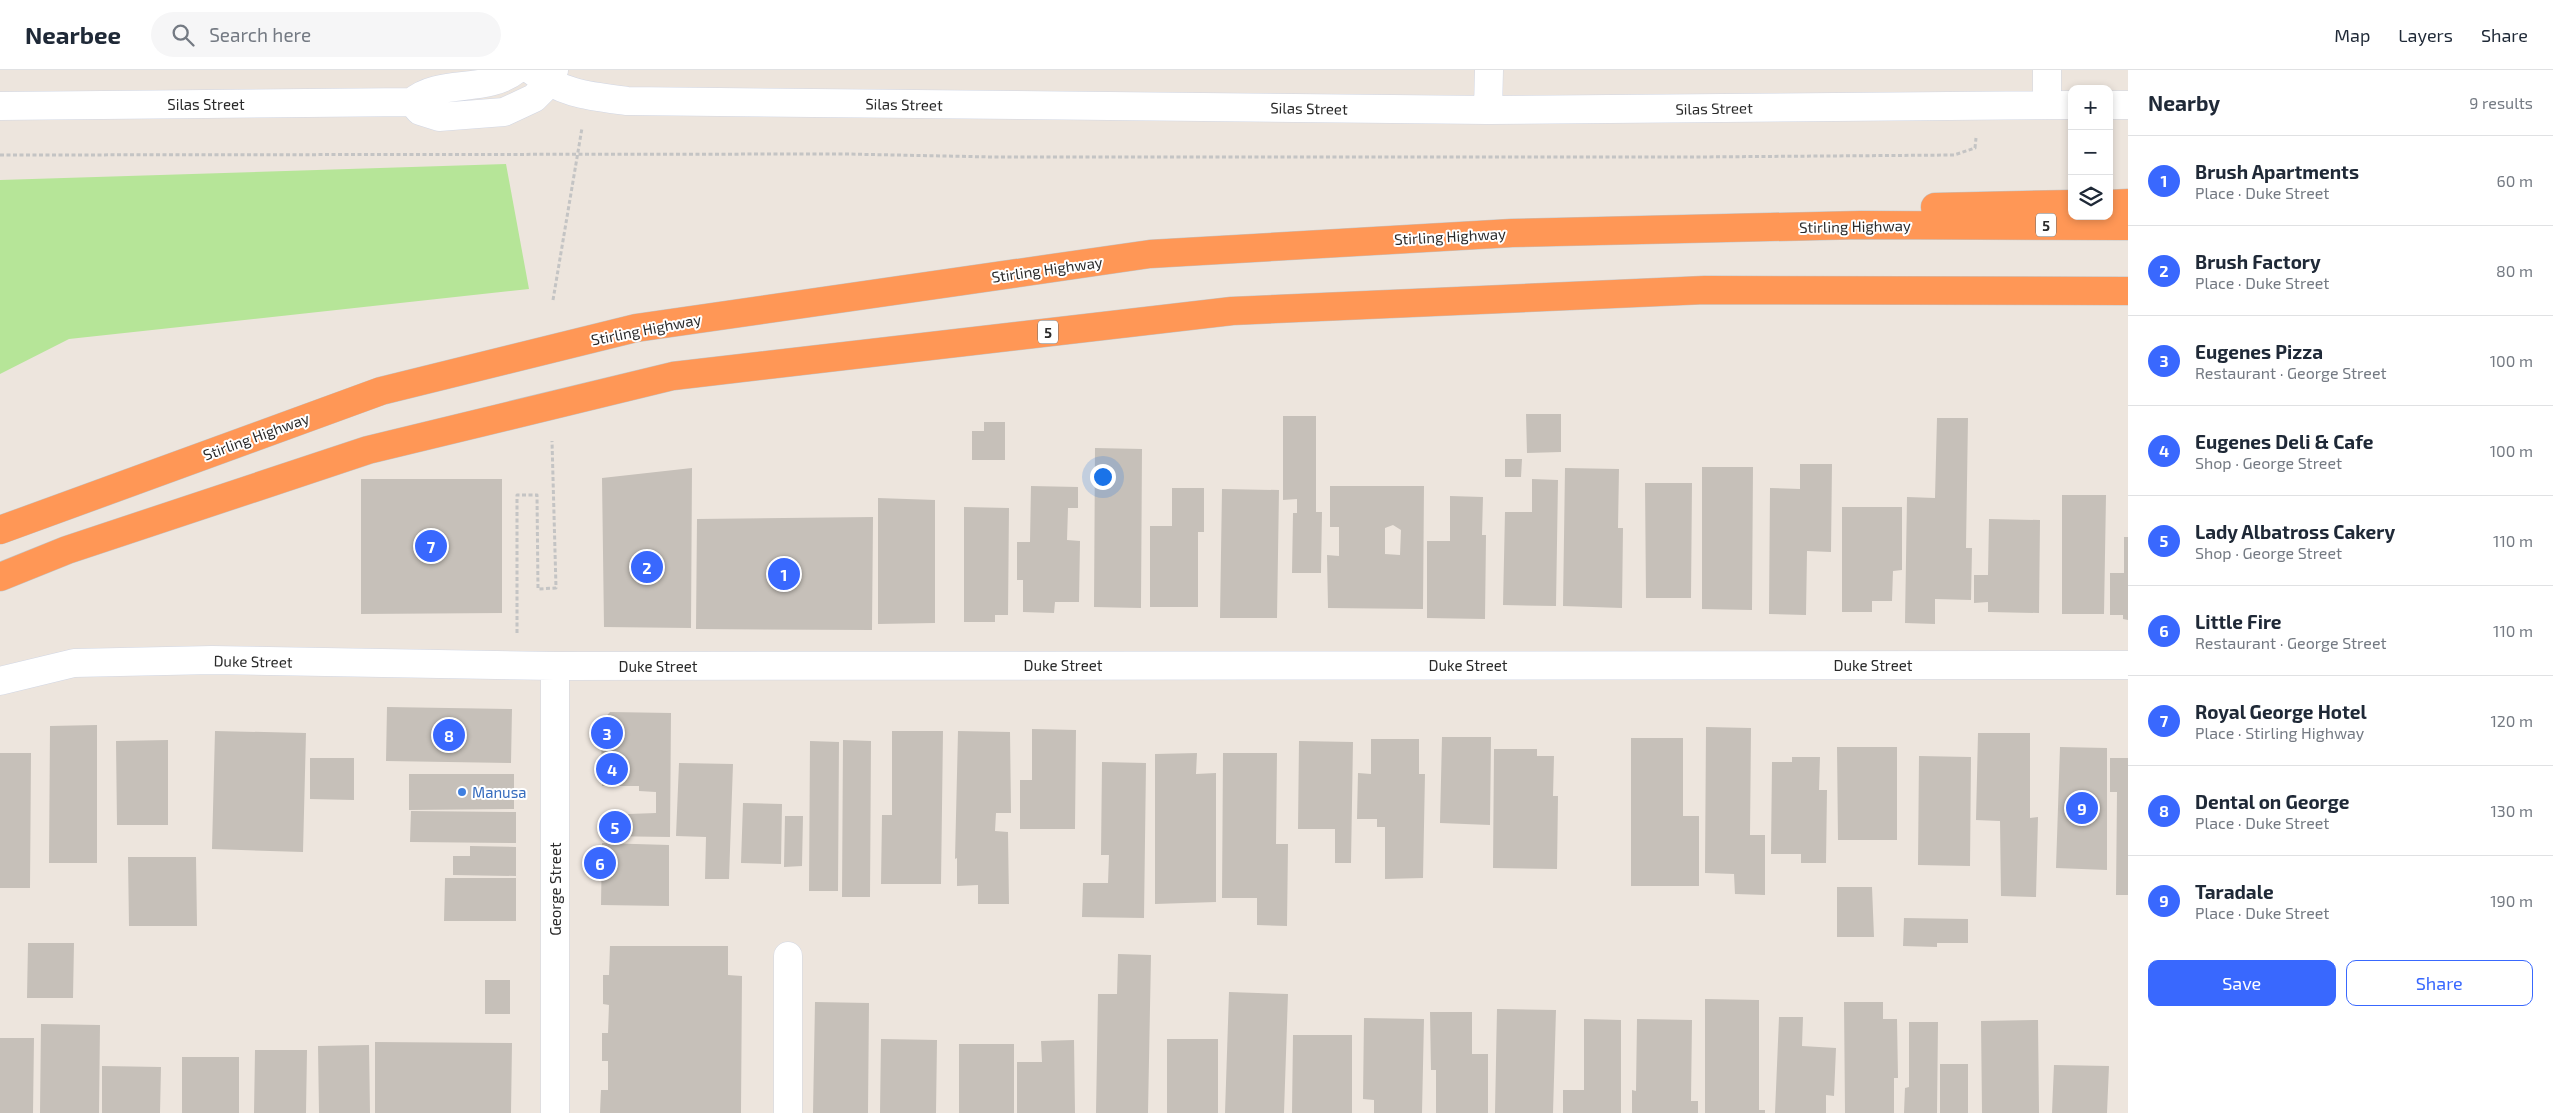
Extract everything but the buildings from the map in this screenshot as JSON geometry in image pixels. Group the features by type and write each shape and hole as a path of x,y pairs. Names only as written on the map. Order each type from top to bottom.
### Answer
{"highway":[{"path":"2113,204 2128,203"},
{"path":"1861,225 1932,207 2068,204"},
{"name":"Stirling Highway","path":"0,530 381,391 636,328 1150,254 1512,233 1861,225 2128,226"},
{"name":"5","path":"0,578 67,550 368,450 673,376 1232,310 1705,290 2128,292"}],"street":[{"name":"Silas Street","path":"0,106 412,102 421,94 492,82 516,70"},
{"path":"1488,110 1489,70"},
{"path":"2047,70 2060,104"},
{"name":"Silas Street","path":"412,102 420,111 439,117 504,112 534,98 545,74 588,96 627,100 1488,110 2060,104"},
{"path":"2113,105 2128,105"},
{"name":"Duke Street","path":"0,681 74,663 212,660 513,666 2128,665"},
{"name":"George Street","path":"555,666 555,1113"},
{"path":"788,956 788,1113"}],"path":[{"path":"553,300 588,96"},
{"path":"0,155 846,154 993,157 1954,155 1976,148 1976,105"},
{"path":"513,666 518,630 517,495 537,495 538,589 556,588 552,441"}],"green space":[{"path":"506,164 529,289 69,339 0,374 0,180"}],"place":[{"name":"Royal George Hotel","path":"431,546"},
{"name":"Brush Factory","path":"647,567"},
{"name":"Brush Apartments","path":"784,574"},
{"name":"Eugenes Pizza","path":"607,733"},
{"name":"Dental on George","path":"449,735"},
{"name":"Eugenes Deli & Cafe","path":"612,769"},
{"name":"Manusa","path":"462,792"},
{"name":"Taradale","path":"2082,808"},
{"name":"Lady Albatross Cakery","path":"615,827"},
{"name":"Little Fire","path":"600,863"}]}
